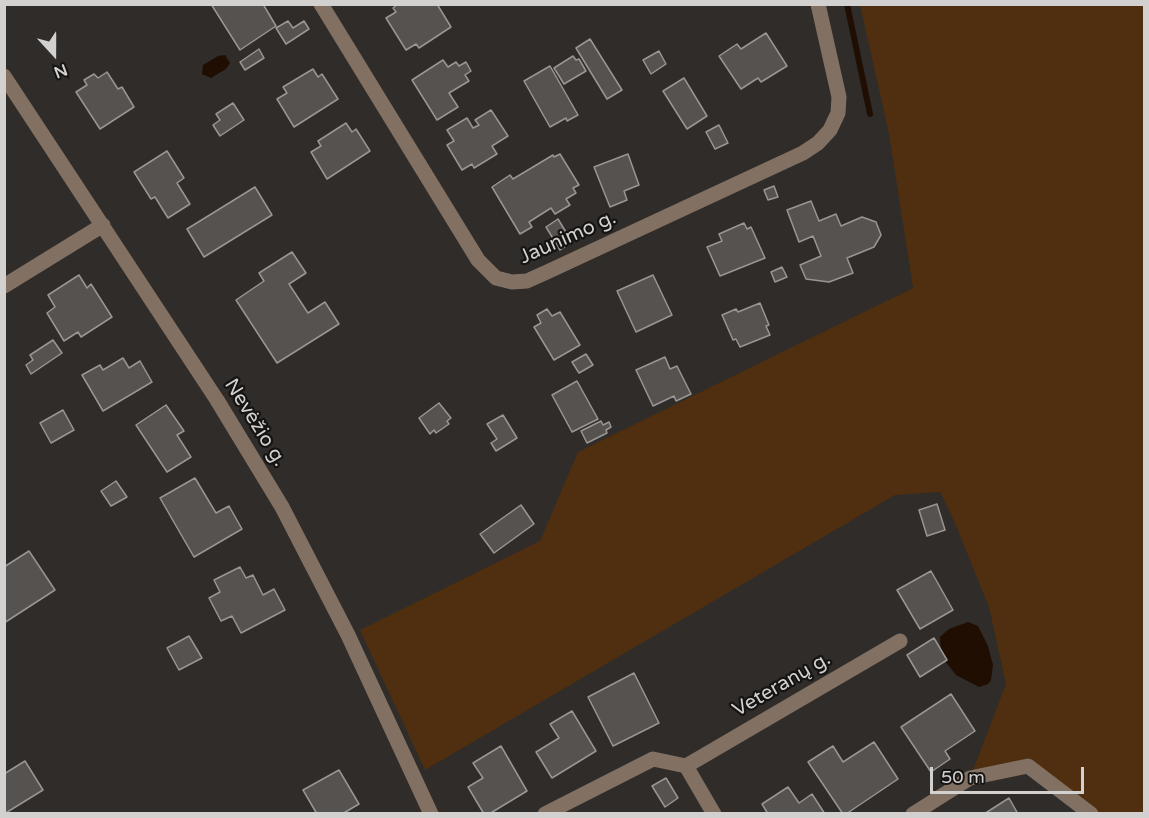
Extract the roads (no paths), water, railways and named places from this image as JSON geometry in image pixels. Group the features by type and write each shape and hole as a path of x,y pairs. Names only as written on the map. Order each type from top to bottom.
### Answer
{"street":[{"name":"Jaunimo g.","path":"321,4 478,260 496,278 512,282 527,281 547,272 792,158 818,143 830,130 838,113 839,97 819,4"},
{"name":"Nevėžio g.","path":"4,76 223,410 282,507 348,635 431,813"},
{"path":"4,286 103,225"},
{"name":"Veteranų g.","path":"686,766 900,641"},
{"path":"545,813 653,759 686,766 714,813"},
{"path":"913,813 970,778 1028,766 1091,813"}],"waterway":[{"path":"847,4 870,114"}]}
